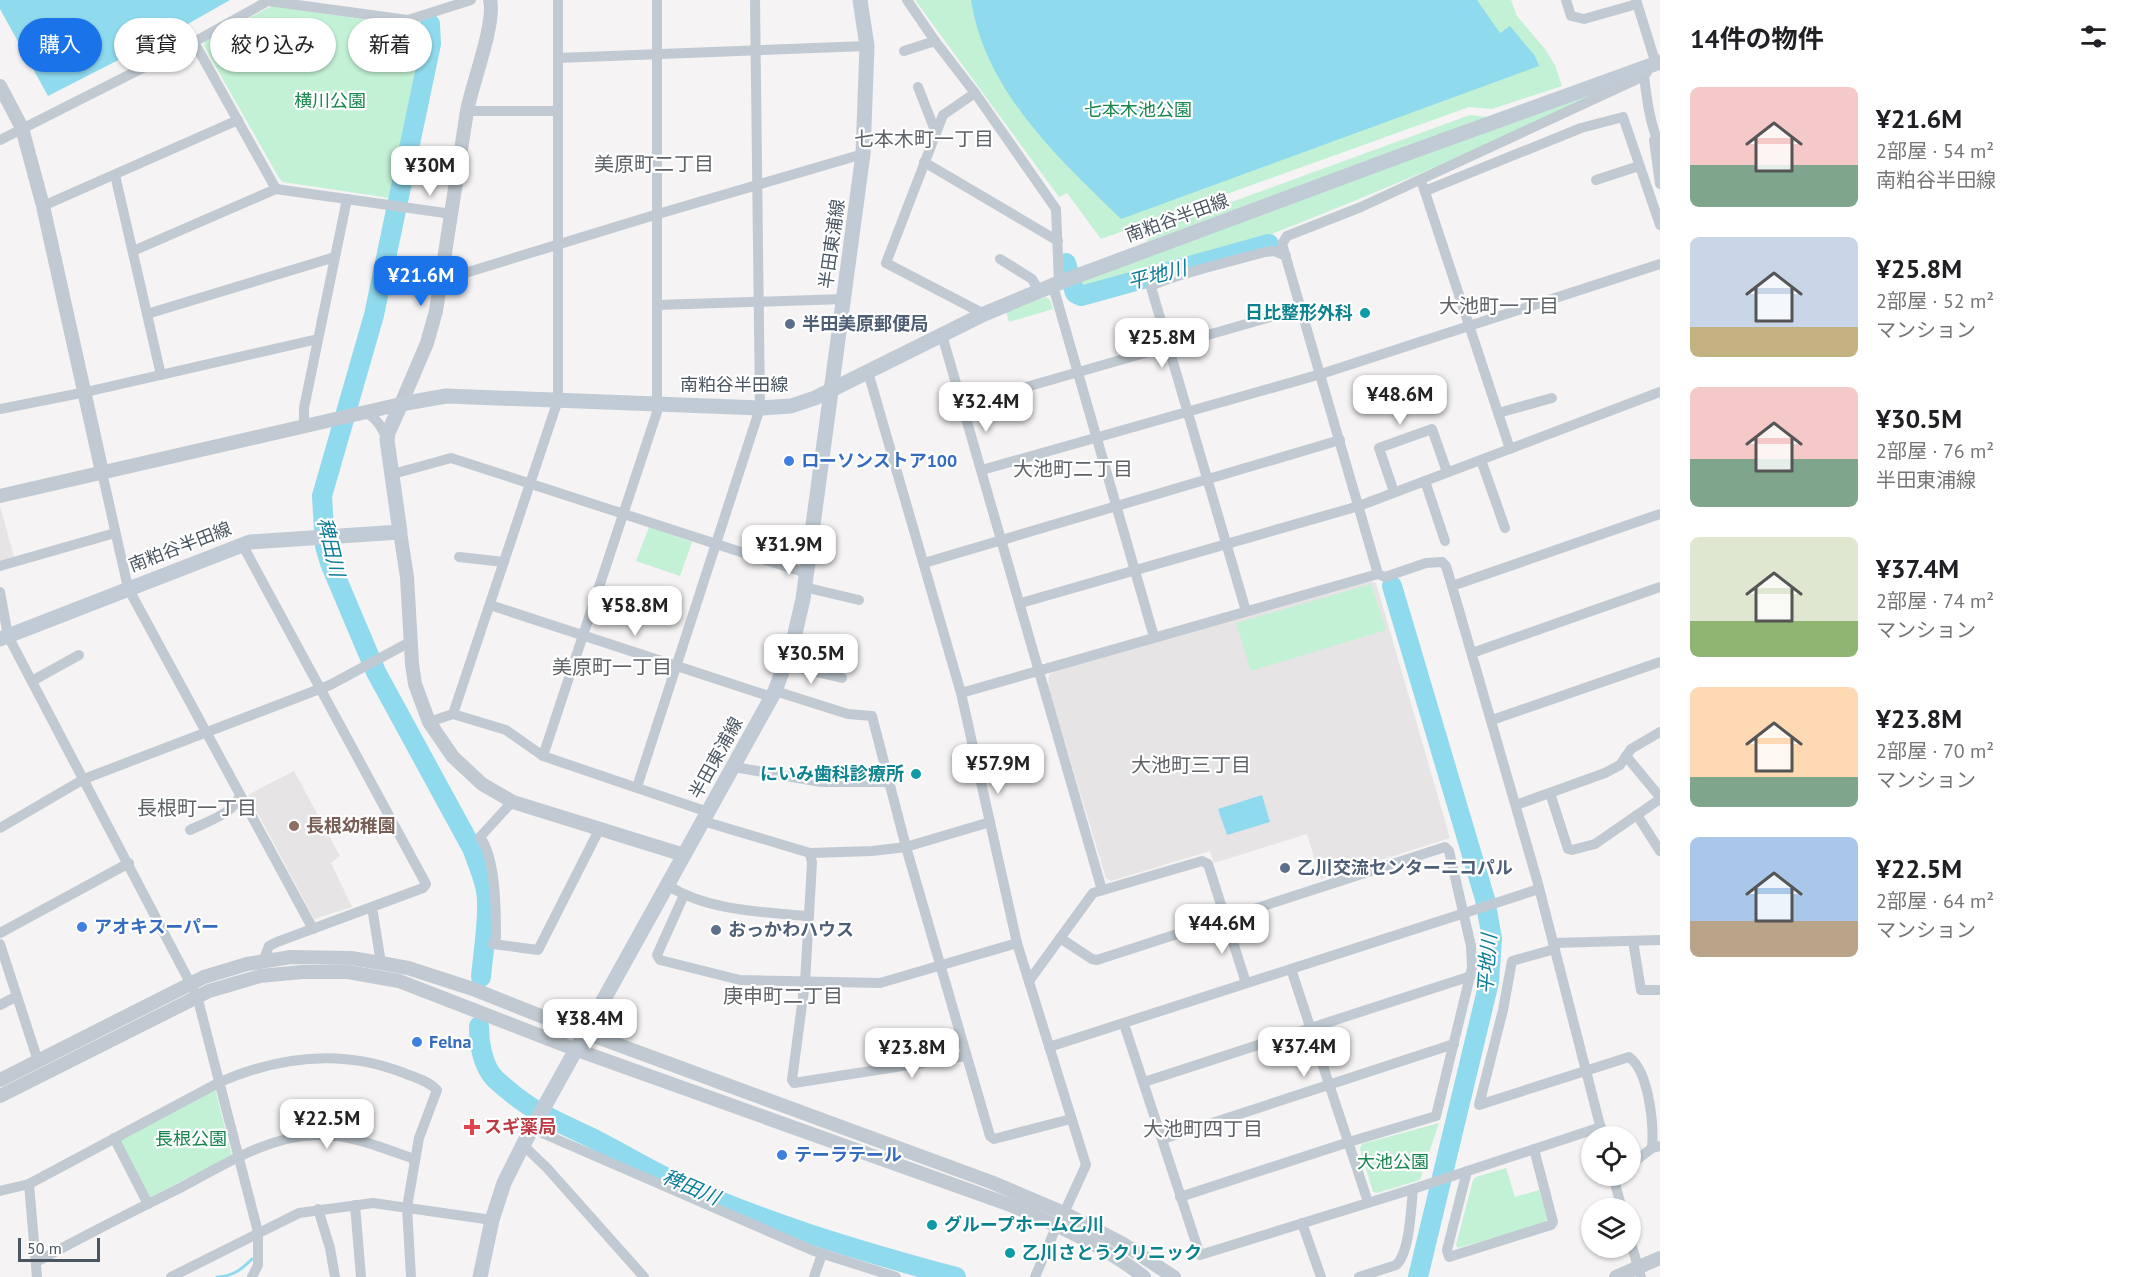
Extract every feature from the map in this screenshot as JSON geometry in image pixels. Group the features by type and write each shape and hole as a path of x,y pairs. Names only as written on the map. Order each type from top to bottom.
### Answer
{"main road":[{"name":"半田東浦線","path":"480,1277 492,1220 504,1183 523,1145 537,1131 550,1099 586,1032 774,694 794,642 805,580 863,154 867,46 860,0"},
{"name":"南粕谷半田線","path":"400,404 446,396 760,408 791,406 815,398 984,314 1058,283 1400,156 1653,67"},
{"path":"400,404 387,440 400,532"},
{"name":"南粕谷半田線","path":"4,637 242,544 400,532"}],"street":[{"path":"198,40 268,2 408,20 471,0"},
{"path":"0,495 400,404 426,343 436,310 470,91 489,26 492,8 490,0"},
{"path":"453,714 558,400 558,0"},
{"path":"543,756 657,412 657,0"},
{"path":"636,787 760,408 755,0"},
{"path":"907,0 1056,209 1058,283 1077,371 1154,637"},
{"path":"1566,0 1571,16 1584,19 1637,2 1653,67 1648,111 1660,147"},
{"path":"904,51 935,41"},
{"path":"558,58 867,46"},
{"path":"198,49 276,189"},
{"path":"1378,574 1286,256 1285,240 1421,180 1653,67"},
{"path":"0,140 134,72"},
{"path":"0,86 22,128 43,206 128,588 313,929"},
{"path":"918,87 936,133"},
{"path":"975,93 943,115 886,263 984,314"},
{"path":"467,111 558,111"},
{"path":"1425,191 1581,128 1623,117 1660,225"},
{"path":"43,206 238,120"},
{"path":"1654,132 1660,184"},
{"path":"442,280 863,154"},
{"path":"924,162 1058,241"},
{"path":"1596,180 1640,166"},
{"path":"115,175 161,375"},
{"path":"1421,180 1510,449"},
{"path":"133,250 276,189 452,214"},
{"path":"304,425 304,408 347,199"},
{"path":"1246,611 1170,345 1151,287 1154,283 1265,252 1274,251 1286,256"},
{"path":"147,314 335,257"},
{"path":"1000,259 1032,279 1058,283"},
{"path":"982,470 1321,374 1660,264"},
{"path":"657,305 844,299"},
{"path":"963,405 1302,308"},
{"path":"942,335 1102,890"},
{"path":"0,409 86,392 318,339"},
{"path":"868,372 961,693 1017,943 1086,1165 1035,1277"},
{"path":"1021,603 1359,506 1660,392"},
{"path":"1498,413 1552,398"},
{"path":"359,413 373,416 379,422 387,440"},
{"path":"1394,492 1379,448 1432,429 1447,472"},
{"path":"924,563 1340,440"},
{"path":"393,474 451,458 715,545 859,600"},
{"path":"1480,460 1505,528"},
{"path":"1425,481 1445,541"},
{"path":"1452,586 1660,514"},
{"path":"400,532 408,578 410,642 415,684 429,722 440,741 466,771 482,784 512,802 684,855"},
{"path":"0,566 115,533"},
{"path":"242,544 426,884 423,888 269,946 263,961"},
{"path":"459,557 504,561"},
{"path":"961,693 1378,574 1385,577 1426,562 1443,562 1516,805 1600,1126"},
{"path":"1472,653 1660,587"},
{"path":"0,592 4,637 32,681 198,996 258,1233 258,1265 252,1277"},
{"path":"490,605 675,666 848,714 872,716 906,847 990,1136 994,1139 1071,1119"},
{"path":"0,828 84,779 330,685 410,642"},
{"path":"32,681 79,655"},
{"path":"1492,720 1660,662"},
{"path":"786,665 842,678"},
{"path":"429,722 453,714 506,730 543,756 636,787 706,816 810,853 872,851 906,847 990,822"},
{"path":"1516,805 1605,773 1620,765 1631,749 1660,732"},
{"path":"1550,793 1568,849 1595,844 1660,798 1626,756"},
{"path":"734,766 820,783 888,782"},
{"path":"190,830 232,808 238,802 240,795"},
{"path":"512,802 480,837 486,851 495,891 496,937 493,944 538,950 599,830"},
{"path":"1637,815 1660,851"},
{"path":"1060,938 1097,960 1445,847 1449,851 1467,912 1471,946 1471,976 1437,1116 1180,1197"},
{"path":"810,853 812,864 805,982 792,1080 794,1083 966,1056"},
{"path":"1029,981 1093,893 1202,861 1208,864 1246,983"},
{"path":"0,933 129,863"},
{"path":"667,885 684,895 744,910 808,916"},
{"path":"1049,1047 1539,889"},
{"path":"684,895 657,955 660,960 740,980 880,983 1017,943"},
{"path":"372,907 381,963"},
{"path":"1641,1157 1656,1147 1654,1126 1650,1101 1635,1061 1629,1057 1479,1105 1503,1010 1512,962 1554,946 1660,940"},
{"path":"1633,941 1641,990 1660,990"},
{"path":"0,944 38,1061"},
{"path":"0,1080 204,977 263,961 321,956 381,963 408,968 473,988 991,1182 1061,1219 1144,1277"},
{"path":"1291,969 1331,1084 1368,1202"},
{"path":"0,1096 198,996 260,976 302,972 348,972 399,981 577,1050 966,1188 1061,1219 1125,1245 1174,1277"},
{"path":"1144,1082 1471,976"},
{"path":"0,1005 17,996"},
{"path":"1125,1024 1200,1255 1534,1149 1581,1137"},
{"path":"1163,1139 1454,1044"},
{"path":"0,1191 29,1184 220,1082 270,1064 321,1058 358,1060 404,1073 432,1084 437,1090 422,1127 406,1207 411,1277"},
{"path":"537,1131 863,1272 896,1277"},
{"path":"36,1262 239,1157 291,1137 319,1135 362,1142 414,1159"},
{"path":"114,1138 148,1204"},
{"path":"523,1145 547,1168 644,1277"},
{"path":"1467,1171 1447,1250 1449,1257 1551,1225 1553,1222 1534,1149"},
{"path":"29,1184 37,1277"},
{"path":"1359,1277 1400,1262 1408,1232 1413,1189"},
{"path":"171,1277 299,1213 318,1209 373,1203 492,1220"},
{"path":"355,1204 361,1277"},
{"path":"318,1209 330,1248 335,1277"},
{"path":"1302,1223 1321,1277"},
{"path":"814,1277 822,1254"},
{"path":"1616,1277 1640,1272 1660,1258"}],"shaded area":[{"path":"0,506 14,557 0,561"},
{"path":"1371,581 1376,583 1450,838 1321,879 1307,834 1214,863 1210,851 1111,881 1106,878 1048,687 1049,675 1058,669"},
{"name":"長根幼稚園","path":"294,771 340,856 331,863 352,907 314,919 248,795"}],"green space":[{"name":"七本木池公園","path":"915,0 1511,0 1517,16 1545,49 1555,65 1562,86 1492,109 1469,107 1101,239 1067,193 1059,197"},
{"name":"横川公園","path":"272,6 354,18 348,18 348,72 423,72 396,199 283,182 279,178 219,72 336,72 336,18 248,18"},
{"name":"横川公園","path":"210,37 210,57 204,46 205,40"},
{"path":"1608,87 1442,164 1274,233 1269,241 1083,291 1076,282"},
{"path":"1470,115 1487,117 1146,242 1158,229"},
{"path":"1046,297 1050,300 1053,309 1009,322 1006,312"},
{"path":"649,527 692,542 680,576 636,561"},
{"path":"1371,584 1386,630 1251,671 1236,623"},
{"name":"長根公園","path":"215,1089 232,1156 148,1198 119,1140"},
{"name":"大池公園","path":"1439,1123 1420,1180 1377,1193 1373,1192 1360,1149 1362,1144"},
{"path":"1506,1168 1515,1197 1539,1190 1547,1218 1545,1223 1458,1248 1456,1245 1473,1180"}],"water":[{"path":"0,0 230,0 198,18 114,18 114,62 102,68 102,18 18,18 18,42 0,9"},
{"name":"七本木池公園","path":"971,0 1477,0 1500,33 1510,26 1535,56 1539,66 1121,219 1050,147 1008,93 991,64 979,33"},
{"path":"35,72 95,72 48,96"},
{"path":"1262,795 1270,822 1227,835 1218,809"}],"waterway":[{"name":"稗田川","path":"425,72 374,315 322,496 325,546 376,672 473,850 482,875 487,900 481,977"},
{"name":"平地川","path":"1066,263 1075,293 1081,296 1269,244"},
{"name":"平地川","path":"1392,586 1485,899 1492,939 1489,982 1418,1277"},
{"name":"稗田川","path":"479,1026 483,1057 493,1076 517,1098 547,1116 667,1178 737,1208 846,1246 956,1277"},
{"path":"217,1277 236,1272 252,1259"}],"place":[{"name":"日比整形外科","path":"1365,313"},
{"name":"半田美原郵便局","path":"790,324"},
{"name":"ローソンストア100","path":"789,461"},
{"name":"にいみ歯科診療所","path":"916,774"},
{"name":"長根幼稚園","path":"294,826"},
{"name":"乙川交流センターニコパル","path":"1285,868"},
{"name":"アオキスーパー","path":"82,927"},
{"name":"おっかわハウス","path":"716,930"},
{"name":"Felna","path":"417,1042"},
{"name":"スギ薬局","path":"472,1127"},
{"name":"テーラテール","path":"782,1155"},
{"name":"グループホーム乙川","path":"932,1225"},
{"name":"乙川さとうクリニック","path":"1010,1253"}],"district":[{"name":"七本木町一丁目","path":"924,139"},
{"name":"美原町二丁目","path":"654,164"},
{"name":"大池町一丁目","path":"1499,306"},
{"name":"大池町二丁目","path":"1073,469"},
{"name":"美原町一丁目","path":"612,667"},
{"name":"大池町三丁目","path":"1191,765"},
{"name":"長根町一丁目","path":"197,808"},
{"name":"庚申町二丁目","path":"783,996"},
{"name":"大池町四丁目","path":"1203,1129"}]}
